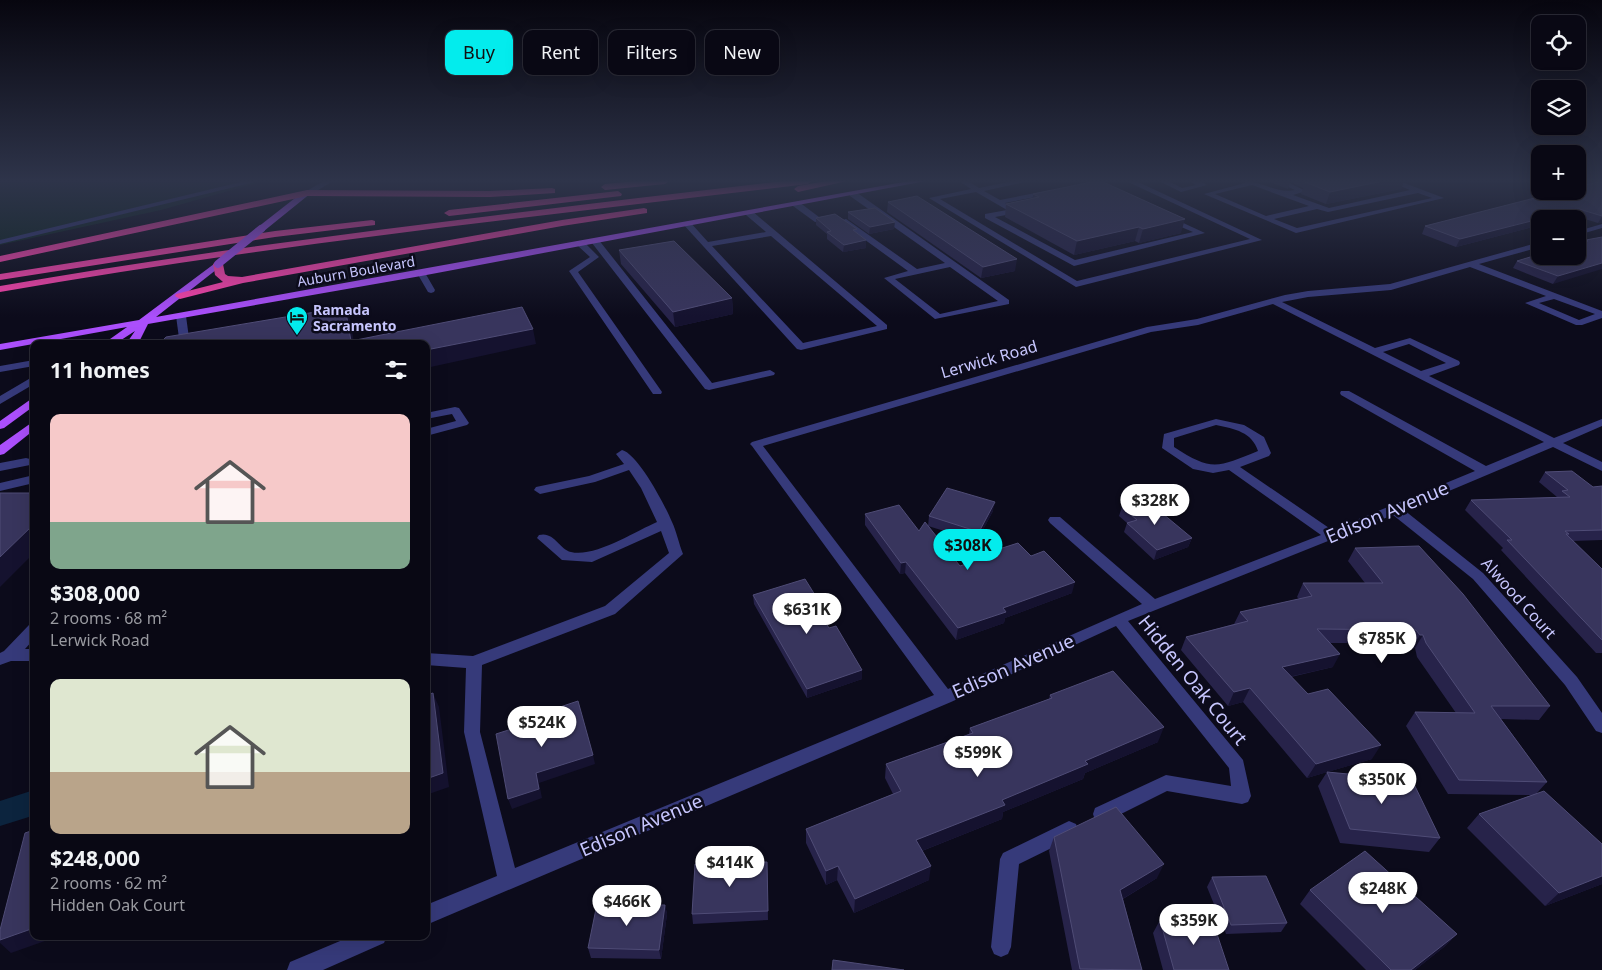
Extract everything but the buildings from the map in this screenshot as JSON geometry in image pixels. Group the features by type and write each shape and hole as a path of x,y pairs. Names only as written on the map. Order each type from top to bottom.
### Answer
{"highway":[{"path":"0,259 152,226"},
{"path":"0,277 256,237 345,226"},
{"path":"0,289 92,273 428,226"},
{"path":"180,296 242,280 546,226"},
{"path":"218,264 220,275 226,279 242,280"}],"main road":[{"path":"115,340 144,323 180,296 264,226"},
{"name":"Auburn Boulevard","path":"42,340 675,226"},
{"path":"136,340 144,323"},
{"name":"Auburn Boulevard","path":"0,347 30,342"},
{"path":"0,426 30,403"},
{"path":"0,451 30,427"}],"street":[{"path":"0,242 66,226"},
{"path":"689,226 800,346 884,327 765,226"},
{"path":"850,226 915,272"},
{"path":"893,226 951,264 1006,302 938,317 888,278 951,264"},
{"path":"980,226 1076,284 1258,240 1228,226"},
{"path":"1007,226 1074,263 1200,233 1186,226"},
{"path":"1285,226 1296,231 1316,226"},
{"path":"1586,231 1601,226"},
{"path":"706,245 772,232"},
{"path":"595,241 614,259 709,387 770,373"},
{"path":"580,243 594,257 573,272 657,392"},
{"name":"Lerwick Road","path":"945,697 756,444 1150,329 1198,322 1274,301 1308,294 1391,287 1531,247"},
{"path":"1471,264 1602,315"},
{"path":"421,273 431,290"},
{"path":"1554,296 1530,303 1579,323 1602,315"},
{"path":"1274,301 1602,467"},
{"path":"181,316 184,338"},
{"path":"1375,351 1410,341 1455,363 1421,375"},
{"path":"0,369 30,364"},
{"path":"0,401 30,381"},
{"path":"1345,393 1485,471"},
{"path":"430,415 455,410 463,423 430,432"},
{"path":"1216,422 1240,427 1260,440 1265,454 1231,466 1216,471 1190,464 1168,448 1168,436 1216,422"},
{"name":"Edison Avenue","path":"430,913 945,697 1118,619 1330,536 1602,422"},
{"path":"430,659 474,662 610,610 676,554 666,523 633,465 622,454"},
{"path":"0,467 26,462"},
{"path":"540,490 592,479 633,465"},
{"path":"1231,466 1330,536"},
{"path":"0,487 30,480"},
{"name":"Alwood Court","path":"1394,509 1478,576 1571,681 1602,726"},
{"path":"1055,520 1152,605"},
{"path":"544,538 567,557 592,557 666,523"},
{"name":"Hidden Oak Court","path":"1001,947 1010,859 1166,784 1242,796 1236,765 1118,619"},
{"path":"5,657 30,634"},
{"path":"5,657 30,655"},
{"path":"474,662 472,732 508,881"},
{"path":"298,970 368,940"}],"green space":[{"path":"0,226 86,226 0,245"}],"water":[{"path":"30,791 30,817 0,826 0,801"}],"place":[{"name":"Ramada Sacramento","path":"297,336"}]}
